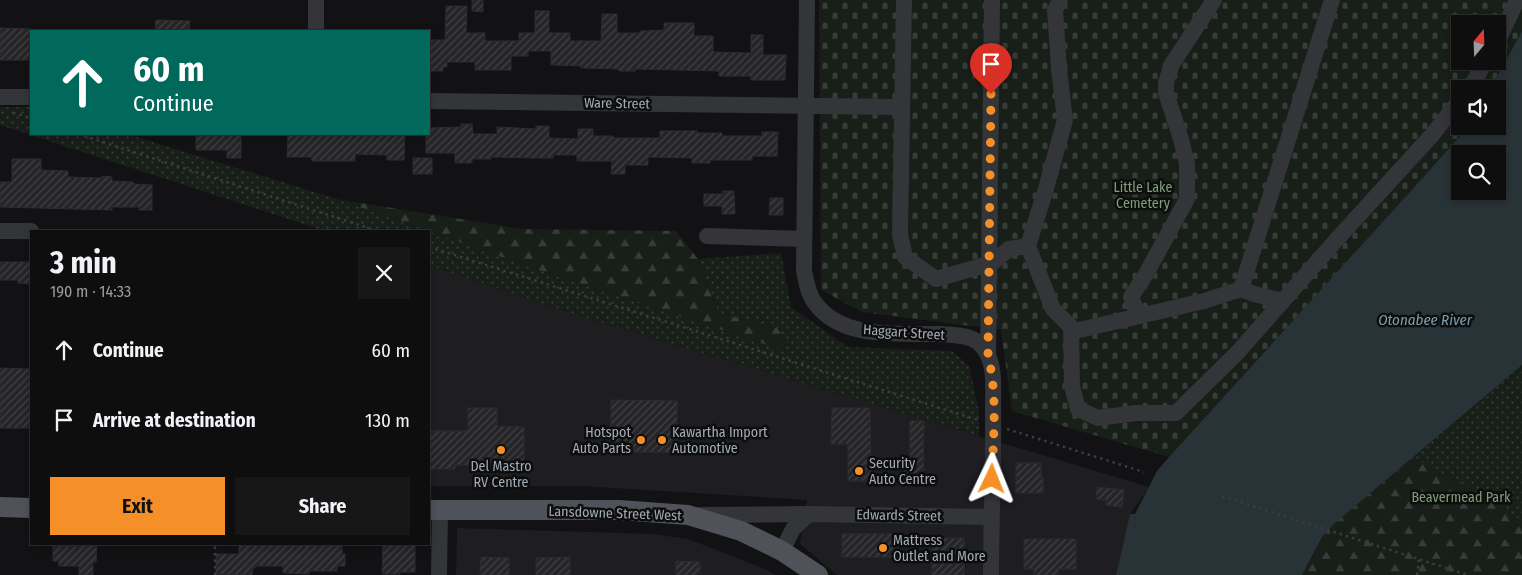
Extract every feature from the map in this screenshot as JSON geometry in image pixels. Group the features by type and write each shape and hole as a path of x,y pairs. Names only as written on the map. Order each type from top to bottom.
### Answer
{"main road":[{"path":"0,508 30,508"},
{"name":"Lansdowne Street West","path":"434,510 614,510 688,515 740,531 782,551 818,575"}],"street":[{"path":"316,0 316,30"},
{"name":"Haggart Street","path":"807,0 804,271 813,301 827,317 849,327 875,332 967,337 975,340 982,346 988,356"},
{"path":"904,0 900,234 905,257 936,279 990,263 1009,250 1028,246"},
{"path":"991,575 994,424 993,374 988,356 992,0"},
{"path":"1060,0 1055,10 1065,120 1028,246 1053,309 1075,331 1204,301 1241,289 1283,301"},
{"path":"1138,315 1131,296 1146,274 1187,199 1187,164 1166,93 1166,82 1172,64 1214,0"},
{"path":"1241,289 1332,0"},
{"path":"1506,25 1517,0"},
{"path":"4,104 30,97"},
{"name":"Ware Street","path":"430,101 902,107"},
{"path":"1071,327 1072,386 1078,409 1098,418 1136,413 1176,413 1238,352 1432,135 1451,111"},
{"path":"0,231 30,232"},
{"path":"707,236 804,239"},
{"path":"434,510 439,575"},
{"path":"782,551 793,529 808,514"},
{"name":"Edwards Street","path":"688,515 808,514 991,517"}],"path":[{"path":"4,104 30,117"},
{"path":"81,135 375,230"},
{"path":"430,247 1144,472"},
{"path":"1222,496 1468,575"},
{"path":"215,545 215,575"},
{"path":"1417,575 1420,559"}],"shaded area":[{"path":"430,265 580,316 1149,487 1130,514 1116,575 837,575 800,544 807,500 580,486 430,486"},
{"path":"457,528 653,534 688,539 776,575 456,575"}],"green space":[{"name":"Little Lake Cemetery","path":"819,0 1522,0 1522,31 1506,60 1506,15 1451,15 1451,70 1500,70 1495,80 1451,80 1451,135 1461,135 1169,457 1012,411 1001,330 862,312 821,290"},
{"path":"0,107 30,107 30,135 0,125"},
{"path":"31,135 130,135 337,199 425,230 322,230"},
{"path":"337,199 522,229 676,231 698,259 719,313 780,329 786,351 536,269 430,232 430,230 425,230"},
{"path":"430,231 536,269 786,351 780,329 719,313 698,259 781,253 791,307 848,347 952,351 969,366 979,411 979,436 580,316 430,265"},
{"name":"Beavermead Park","path":"1522,365 1522,575 1335,523"},
{"path":"1413,457 1479,493 1522,521 1522,575 1302,575 1322,537 1335,523"}],"water":[{"name":"Otonabee River","path":"1522,31 1522,365 1335,523 1322,537 1302,575 1116,575 1130,514 1135,514 1157,471 1451,146 1451,200 1506,200 1506,145 1452,145 1461,135 1506,135 1506,80 1495,80 1500,70 1506,70 1506,60"}],"building":[{"path":"472,0 483,0 483,12 472,11"},
{"path":"446,6 467,6 466,33 485,33 485,41 519,41 519,33 535,33 535,11 549,11 549,33 570,33 570,41 601,41 602,14 617,14 617,33 664,30 664,23 694,23 694,36 713,36 713,52 751,53 751,35 763,35 763,55 786,55 785,80 751,80 751,76 719,76 719,71 635,69 635,71 619,71 619,69 551,65 551,51 528,51 528,56 511,56 511,70 475,70 475,62 447,62 447,67 443,67 443,71 430,71 430,40 445,40"},
{"path":"156,20 190,21 189,30 155,30"},
{"path":"0,28 31,29 30,60 0,60"},
{"path":"461,124 472,124 473,134 497,134 497,127 536,129 536,126 549,126 549,138 578,139 578,129 593,129 593,136 613,136 613,138 660,138 660,131 722,133 722,136 762,136 762,132 778,132 777,156 752,156 752,160 710,160 710,163 692,163 692,158 648,157 648,165 625,165 625,174 611,174 612,161 577,161 577,155 553,155 553,158 491,157 491,159 472,159 472,163 455,163 455,153 426,153 426,135 430,135 430,128 461,127"},
{"path":"196,135 241,135 241,158 227,158 227,150 196,150"},
{"path":"288,135 405,135 404,160 387,160 387,155 355,154 355,161 312,161 312,157 287,157"},
{"path":"413,158 432,158 432,174 413,174"},
{"path":"12,159 41,159 41,170 68,171 68,177 102,178 102,176 112,177 112,181 152,185 152,210 139,210 139,207 112,207 112,210 0,207 0,182 12,182"},
{"path":"723,191 734,191 735,214 722,214 722,206 704,206 704,194 723,194"},
{"path":"770,198 783,198 783,215 769,215"},
{"path":"0,262 30,262 30,284 18,283 18,280 0,280"},
{"path":"0,368 30,369 30,428 0,428"},
{"path":"611,400 677,401 677,452 634,452 633,446 611,446"},
{"path":"468,408 497,408 497,426 524,427 524,465 455,465 455,469 430,469 430,431 468,431"},
{"path":"832,408 870,408 871,481 848,481 848,444 831,444"},
{"path":"910,421 924,421 923,482 903,482 903,470 910,470"},
{"path":"1016,463 1041,463 1043,493 1016,493"},
{"path":"1097,487 1124,490 1122,507 1106,505 1106,500 1096,499"},
{"path":"842,534 894,534 894,557 842,557"},
{"path":"932,538 964,538 964,575 932,575"},
{"path":"1024,539 1076,539 1076,569 1058,569 1058,575 1034,575 1034,569 1024,569"},
{"path":"80,545 97,545 96,562 93,562 93,575 79,575 79,566 59,566 59,561 53,561 53,546 80,547"},
{"path":"239,545 342,545 342,554 345,554 345,566 337,566 337,571 309,571 309,574 283,573 283,566 255,566 252,575 216,574 216,554 239,554"},
{"path":"383,545 415,545 415,572 382,574"},
{"path":"481,557 509,558 509,575 480,575"},
{"path":"570,557 570,575 536,575 536,558"},
{"path":"676,561 700,562 700,573 697,573 697,575 676,575"}],"place":[{"name":"Hotspot Auto Parts","path":"641,440"},
{"name":"Kawartha Import Automotive","path":"662,440"},
{"name":"Del Mastro RV Centre","path":"501,450"},
{"name":"Security Auto Centre","path":"859,471"},
{"name":"Mattress Outlet and More","path":"883,548"}],"route":[{"path":"991,94 988,356 993,374 994,429 992,479"}]}
